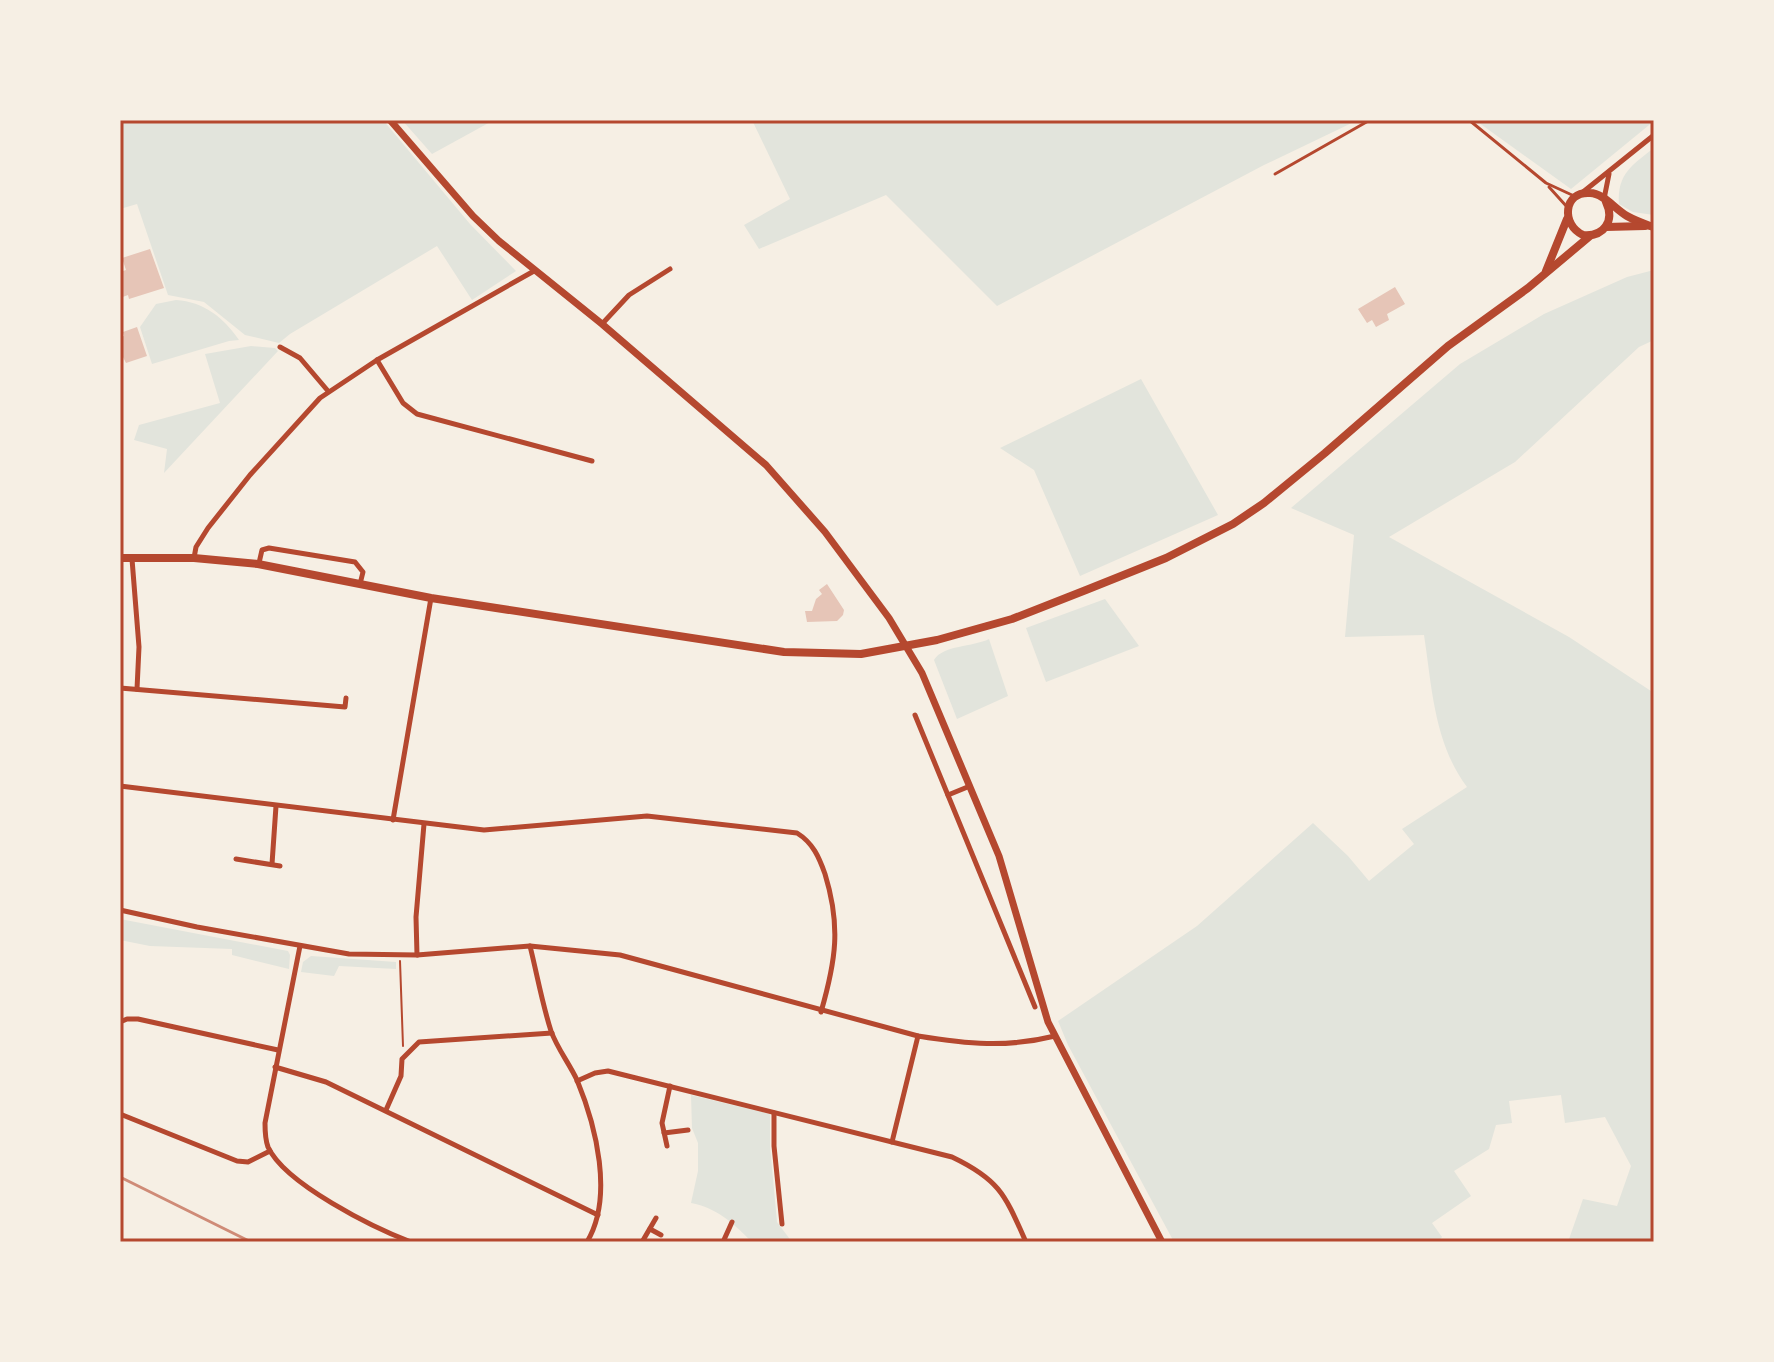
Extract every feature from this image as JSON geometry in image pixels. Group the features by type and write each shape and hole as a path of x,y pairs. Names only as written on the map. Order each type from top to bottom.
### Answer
{"main road":[{"path":"390,120 473,216 534,271 602,324 766,465 825,532 908,647 971,786 1003,868 1048,1022 1162,1242"},
{"path":"1545,272 1567,219 1568,208 1578,195 1592,193 1626,215 1652,226"},
{"path":"1605,200 1610,213 1606,227"},
{"path":"1567,219 1575,231 1590,236"},
{"path":"120,558 194,558 258,564 431,598 784,652 861,654 908,647 1012,619 1166,558 1233,524 1325,453 1448,346 1528,288 1590,236 1606,227 1652,226"}],"street":[{"path":"1578,195 1654,135"},
{"path":"1605,200 1609,173"},
{"path":"602,324 629,295 670,269"},
{"path":"194,558 202,536 310,407 377,360 534,271"},
{"path":"280,347 300,358 328,392"},
{"path":"377,360 403,403 417,414 592,461"},
{"path":"578,458 583,448"},
{"path":"258,564 262,550 269,548 355,562 363,572 360,584"},
{"path":"131,558 139,647 137,689"},
{"path":"393,820 431,598"},
{"path":"120,688 169,688 345,707 346,698"},
{"path":"915,715 926,732 948,795 1035,1007"},
{"path":"120,786 484,830 647,816 797,833 812,845 823,867 834,904 835,951 821,1012"},
{"path":"948,795 971,786"},
{"path":"272,864 276,806"},
{"path":"417,955 416,917 424,824"},
{"path":"236,859 280,866"},
{"path":"120,910 349,954 400,956 530,946 620,955 918,1036 962,1044 1023,1044 1055,1036"},
{"path":"300,946 278,1050 265,1139 270,1151 312,1190 341,1210 411,1242"},
{"path":"530,946 552,1033 577,1081 598,1153 601,1199 587,1242"},
{"path":"120,1022 138,1019 278,1050"},
{"path":"386,1110 401,1076 402,1059 419,1042 552,1033"},
{"path":"892,1142 918,1036"},
{"path":"275,1067 326,1082 598,1215"},
{"path":"577,1081 608,1071 952,1157 977,1169 995,1183 1008,1202 1026,1242"},
{"path":"667,1146 663,1114 670,1086"},
{"path":"774,1113 782,1224"},
{"path":"120,1114 237,1161 248,1162 270,1151"},
{"path":"664,1133 688,1130"},
{"path":"642,1242 656,1218"},
{"path":"723,1242 732,1222"},
{"path":"650,1229 661,1235"}],"lane":[{"path":"1275,174 1370,120"},
{"path":"1469,120 1546,183 1568,208"},
{"path":"1546,183 1578,195"}],"path":[{"path":"400,956 402,1045 410,1049"}],"shaded area":[{"path":"120,120 383,120 470,224 516,271 472,300 437,246 279,343 245,335 204,302 168,295 137,204 120,209"},
{"path":"402,120 494,120 432,154"},
{"path":"752,120 1358,120 1264,165 997,306 886,195 759,249 744,225 790,199"},
{"path":"1475,120 1654,120 1654,121 1571,189"},
{"path":"1654,148 1654,215 1633,212 1619,204 1623,178"},
{"path":"1654,270 1654,340 1639,347 1515,462 1389,537 1569,637 1654,693 1654,1242 1568,1242 1583,1199 1617,1206 1631,1166 1605,1117 1565,1123 1561,1095 1509,1101 1512,1123 1496,1125 1489,1149 1454,1171 1471,1196 1432,1223 1442,1237 1438,1242 1174,1242 1058,1021 1197,926 1313,823 1369,881 1414,844 1402,829 1467,787 1447,752 1441,733 1424,635 1345,637 1354,535 1291,508 1460,364 1544,314 1627,277"},
{"path":"176,300 212,312 239,340 152,364 140,327 156,304"},
{"path":"251,346 275,348 278,351 164,473 167,449 134,440 139,425 220,403 205,354"},
{"path":"1141,379 1218,515 1080,576 1034,470 1000,448"},
{"path":"1105,599 1139,646 1046,682 1026,628"},
{"path":"989,639 1008,696 957,719 934,660 951,649"},
{"path":"120,919 288,951 289,969 232,955 232,949 150,946 120,940"},
{"path":"311,956 396,962 396,969 339,966 334,976 301,972 303,962"},
{"path":"691,1095 770,1114 777,1222 792,1242 752,1242 724,1217 691,1203 698,1171 698,1143 692,1128"}],"building":[{"path":"150,249 164,288 129,299 128,295 120,298 120,272 126,270 122,258"},
{"path":"1395,287 1405,304 1387,314 1389,320 1376,327 1372,320 1367,323 1358,309"},
{"path":"137,327 147,356 126,363 120,351 120,337 124,336 123,332"},
{"path":"827,584 844,610 843,615 837,621 807,622 805,611 812,611 816,599 822,594 819,590"}],"railway":[{"path":"120,1177 251,1242"}]}
